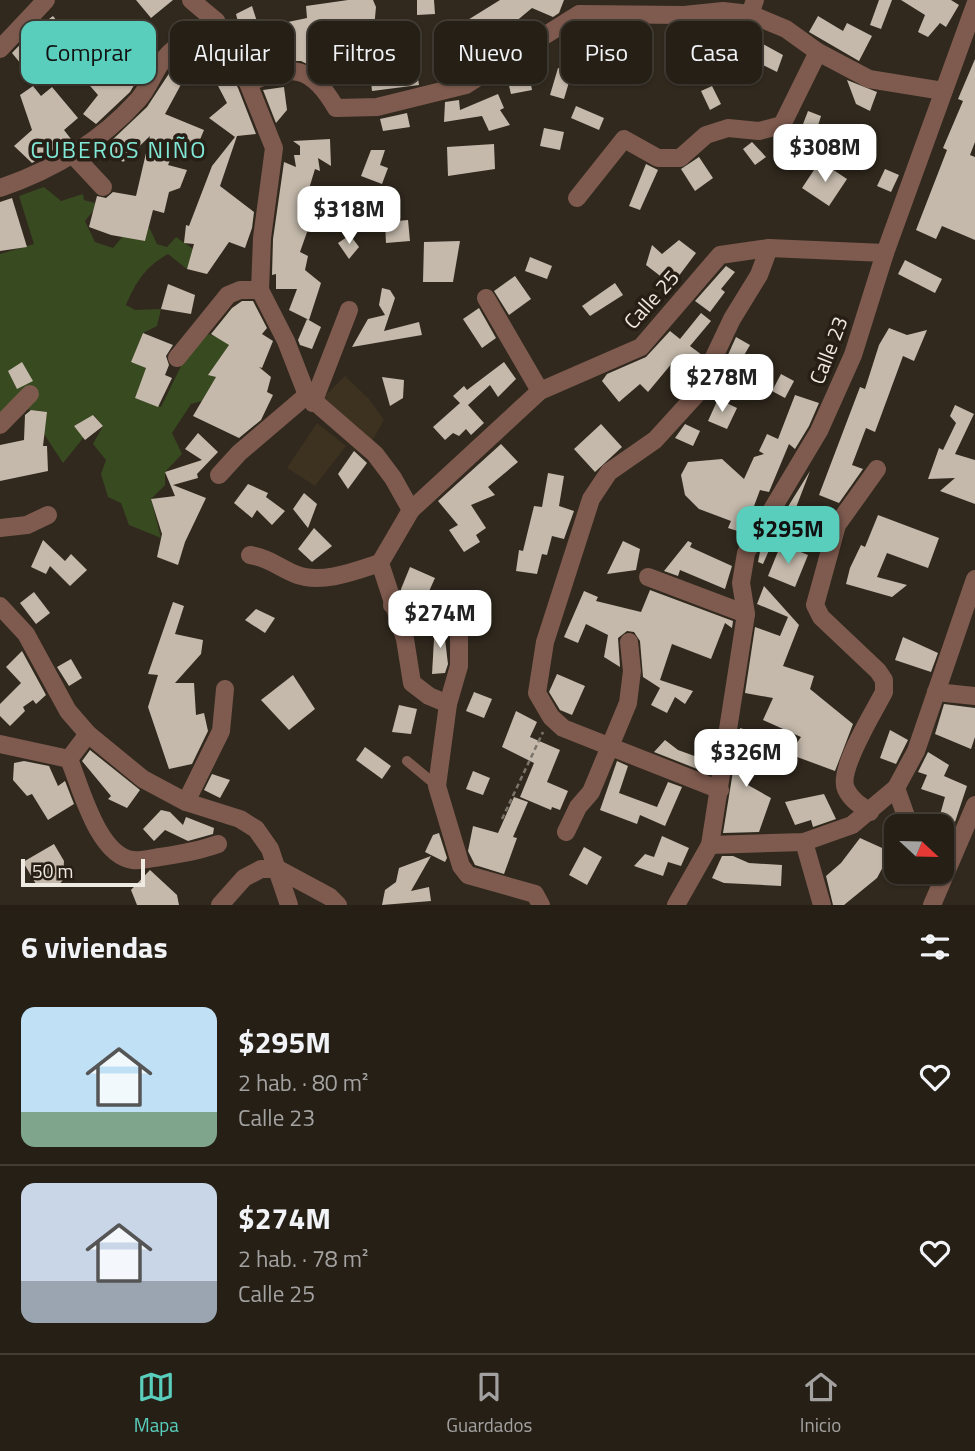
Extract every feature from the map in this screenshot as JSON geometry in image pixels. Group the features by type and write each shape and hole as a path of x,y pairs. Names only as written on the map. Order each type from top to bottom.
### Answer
{"street":[{"path":"0,49 46,0"},
{"path":"191,0 216,21"},
{"name":"Calle 23","path":"676,905 710,845 746,614 741,583 746,554 819,431 853,355 885,253 943,91 968,50 975,5"},
{"path":"294,71 321,83 336,108 377,107 466,85 579,14 684,15 752,7 818,52 869,79 943,91"},
{"path":"577,198 624,139 659,158 680,158 706,135 728,128 759,131 782,124 818,52"},
{"path":"0,188 40,174 74,156 139,99 162,61 170,53"},
{"path":"248,84 274,148 262,238 260,290 286,341 310,399 375,454 393,478 411,510"},
{"path":"74,156 103,187"},
{"path":"720,790 563,728 551,717 537,693 545,642 591,499 609,472 655,440 696,396 732,319 759,275 769,248"},
{"name":"Calle 25","path":"380,564 411,510 540,391 641,346 720,255 769,248 885,253"},
{"path":"177,358 228,295 240,290 260,290"},
{"path":"486,298 540,391"},
{"path":"219,475 239,453 310,399 349,310"},
{"path":"0,425 30,394"},
{"path":"870,812 853,799 845,787 844,771 884,692 884,680 878,671 821,617 816,605 837,525 877,469"},
{"path":"0,528 27,525 48,515"},
{"path":"250,555 269,558 295,574 308,578 345,574 380,564 405,639 412,683 429,696 448,704"},
{"path":"648,577 746,614"},
{"path":"710,845 804,842 852,825 896,788 916,751 975,579"},
{"path":"0,606 26,635 68,711 88,734 143,779 186,802 240,819 256,829 270,849 289,905"},
{"path":"392,606 456,613 460,617 459,666 448,704 437,786 461,866 468,875 535,894 541,905"},
{"path":"566,832 578,807 591,792 628,703 632,671 629,642"},
{"path":"186,802 222,731 225,689"},
{"path":"936,692 975,696"},
{"path":"69,760 88,734"},
{"path":"0,744 69,760"},
{"path":"69,760 97,828 108,848 117,855 134,860 196,852 218,844"},
{"path":"896,788 905,814"},
{"path":"954,842 975,805"},
{"path":"804,842 822,905"},
{"path":"220,905 244,878 261,869 278,869 330,897 338,905"},
{"path":"932,905 938,884"}],"lane":[{"path":"407,761 437,786"}],"path":[{"path":"502,819 551,717"}],"shaded area":[{"path":"345,376 369,399 384,420 372,441 319,402"},
{"path":"317,423 346,446 315,486 287,468"}],"green space":[{"path":"44,187 61,201 83,194 84,200 95,203 93,211 85,221 95,242 113,248 123,236 145,241 149,227 157,244 167,247 176,237 193,249 187,269 168,254 153,264 138,282 126,305 135,310 161,309 157,326 143,333 131,362 146,368 135,398 161,407 183,362 208,334 217,337 237,334 209,374 216,377 202,401 191,404 172,433 182,454 165,472 165,485 151,499 161,538 129,525 121,503 108,497 101,474 106,460 93,444 103,426 94,415 74,426 84,437 63,463 44,434 47,412 25,409 0,424 0,254 34,244 19,196"}],"building":[{"path":"136,0 173,0 151,18"},
{"path":"348,0 373,0 376,7 375,21 308,21 308,64 294,61 293,21 307,18 306,6"},
{"path":"417,0 434,0 435,14 417,15"},
{"path":"500,0 564,0 559,13 553,17 532,8 516,21 466,21"},
{"path":"879,0 892,0 881,29 870,25"},
{"path":"901,0 951,0 959,5 946,27 940,23 928,37 918,32 925,15"},
{"path":"252,6 257,21 238,21 236,14"},
{"path":"818,16 843,31 847,23 872,36 859,61 809,32"},
{"path":"762,43 783,55 777,72 762,64"},
{"path":"21,44 21,64 12,53"},
{"path":"975,59 975,142 970,155 975,157 975,240 942,226 936,239 916,230 947,150 943,148 963,101 958,99"},
{"path":"558,68 561,69 561,84 568,84 564,99 550,95"},
{"path":"170,72 170,84 181,84 165,114 204,130 199,142 190,143 179,139 168,165 187,170 180,188 169,192 164,213 153,210 145,241 111,235 89,227 97,196 106,198 113,192 136,196 150,136 123,162 115,155 105,161 110,142 147,107"},
{"path":"847,80 877,92 870,111 856,104"},
{"path":"88,84 135,84 130,92 96,124 83,114 98,95"},
{"path":"217,84 236,84 256,134 237,136 220,186 254,212 245,248 229,242 207,274 187,269 194,244 184,243 186,225 189,226 212,166 235,137 209,118 227,103"},
{"path":"371,84 419,85 372,91"},
{"path":"509,84 531,84 532,90 511,94"},
{"path":"33,86 41,96 52,87 78,118 64,130 71,139 32,163 14,146 32,130 20,95"},
{"path":"712,86 721,104 710,110 701,91"},
{"path":"284,87 287,110 276,123 263,90"},
{"path":"498,94 504,108 500,110 510,125 489,131 482,116 444,122 445,102 459,100 460,110"},
{"path":"576,106 604,118 599,130 571,118"},
{"path":"808,111 821,116 814,138 800,132"},
{"path":"407,113 410,127 383,131 380,119"},
{"path":"544,128 564,132 560,150 540,146"},
{"path":"330,139 331,166 318,158 320,171 315,169 301,215 312,218 300,252 308,256 305,270 321,283 309,320 289,310 297,289 276,289 276,274 272,275 273,239 284,162 296,167 294,155 300,155 300,146 293,141"},
{"path":"752,142 766,157 755,165 743,149"},
{"path":"494,144 495,169 448,176 447,147"},
{"path":"371,150 385,150 380,165 388,168 382,184 361,176"},
{"path":"699,157 713,178 695,191 681,169"},
{"path":"820,161 847,179 829,206 802,188"},
{"path":"646,164 658,170 640,210 629,206"},
{"path":"885,169 899,175 891,192 877,186"},
{"path":"12,198 27,247 0,251 0,202"},
{"path":"408,220 410,241 386,243 385,222"},
{"path":"350,235 359,247 349,259 338,243"},
{"path":"679,240 696,253 672,285 646,265 652,245 662,254"},
{"path":"460,241 453,282 423,282 424,242"},
{"path":"530,257 552,266 547,279 525,271"},
{"path":"905,260 942,279 935,293 898,274"},
{"path":"726,266 735,272 721,289 725,292 710,312 695,301"},
{"path":"515,276 531,299 509,315 494,291"},
{"path":"615,283 623,295 590,316 582,306"},
{"path":"168,284 195,295 191,314 161,309"},
{"path":"382,288 390,290 395,298 384,331 419,322 422,335 352,347 368,319 385,315 379,305"},
{"path":"242,301 253,301 267,328 262,334 273,341 262,368 259,367 271,377 267,392 273,395 261,420 239,438 193,416 216,377 208,375 229,345 211,334 232,308"},
{"path":"479,308 496,338 482,348 463,319"},
{"path":"701,313 711,321 690,346 702,355 692,378 673,362 648,392 640,384 619,402 602,381 607,374 646,357 670,331 680,339"},
{"path":"307,319 321,327 312,349 300,345 298,340"},
{"path":"889,328 907,335 927,330 914,361 903,356 875,432 866,428 852,465 863,469 839,503 819,495 860,387 865,389 879,345"},
{"path":"143,333 173,345 166,356 169,365 165,375 172,378 158,407 135,398 146,368 131,362"},
{"path":"736,337 750,345 739,364 727,357"},
{"path":"22,362 33,381 17,389 8,371"},
{"path":"504,362 516,379 498,397 490,385 468,405 484,423 471,435 466,429 459,436 453,433 445,440 433,427 460,403 453,396 464,386 467,390"},
{"path":"781,374 794,381 785,398 772,391"},
{"path":"382,377 404,380 403,398 390,406"},
{"path":"795,395 819,403 795,449 789,444 769,492 760,490 744,533 728,528 731,521 699,509 685,495 681,475 688,462 722,459 744,479 754,457 764,454 759,451 767,434 778,439"},
{"path":"718,399 737,408 727,429 708,421"},
{"path":"955,405 974,414 955,454 975,460 975,504 940,491 955,478 928,479 939,448 943,450 956,423 950,416"},
{"path":"31,410 47,412 43,446 47,446 48,471 0,481 0,445 24,440 25,415"},
{"path":"93,415 103,426 85,440 74,426"},
{"path":"601,424 622,447 595,472 574,449"},
{"path":"685,424 700,431 693,446 675,438"},
{"path":"198,433 218,452 197,474 198,478 173,485 206,498 185,542 178,565 157,557 162,534 151,499 175,496 165,472 202,460 185,449"},
{"path":"501,444 518,462 488,487 495,495 471,505 486,528 476,535 480,542 464,552 449,530 458,525 438,501"},
{"path":"354,451 367,463 348,489 338,474"},
{"path":"810,471 792,518 785,514 763,564 758,562 760,552"},
{"path":"548,473 564,476 559,506 574,511 564,539 552,536 547,555 542,554 537,574 516,571 519,550 523,551 534,506 542,507"},
{"path":"248,484 268,493 266,497 285,511 272,525 257,510 252,518 234,503"},
{"path":"304,493 317,504 308,528 293,509"},
{"path":"878,515 939,538 928,568 887,553 877,577 907,585 892,597 846,584 850,568 861,545 865,547"},
{"path":"314,528 332,546 312,562 298,549"},
{"path":"43,540 65,561 71,554 87,570 70,586 50,566 46,574 31,567"},
{"path":"623,541 640,549 636,570 607,574"},
{"path":"688,541 692,543 690,547 732,566 725,589 680,570 678,576 664,571"},
{"path":"781,544 808,555 795,587 768,576"},
{"path":"410,567 435,578 426,598 402,595 401,589"},
{"path":"764,586 799,625 783,666 814,676 810,689 853,724 835,771 789,754 801,737 763,720 773,698 745,693 755,627 780,636 788,617 757,604"},
{"path":"650,590 733,621 732,628 725,623 711,659 672,644 660,680 693,691 685,704 675,697 667,713 651,705 660,688 643,677 640,641 634,632 627,631 618,638 620,667 604,657 608,635 586,624 578,643 564,637 584,591 598,597 596,601 641,612"},
{"path":"34,592 50,613 36,624 20,603"},
{"path":"463,600 487,608 483,622 470,618"},
{"path":"173,602 184,606 175,634 203,640 201,654 175,683 194,683 196,715 204,713 208,731 192,764 169,769 148,707 158,675 148,674"},
{"path":"256,609 275,618 265,633 245,620"},
{"path":"435,622 443,623 448,664 445,673 432,674"},
{"path":"903,637 938,653 931,672 895,660"},
{"path":"22,651 46,695 36,704 33,700 23,707 25,711 10,726 0,716 0,704 21,683 6,667"},
{"path":"71,659 82,678 69,686 57,667"},
{"path":"557,674 585,686 572,715 560,710 549,692"},
{"path":"293,675 315,709 289,730 261,700"},
{"path":"474,692 492,699 484,718 466,711"},
{"path":"944,704 975,708 975,737 971,749 935,734"},
{"path":"399,705 417,709 411,734 392,732"},
{"path":"516,711 537,722 530,737 560,750 547,782 568,791 560,810 552,807 551,810 520,797 534,763 502,747"},
{"path":"740,728 764,735 748,785 771,798 759,832 723,833"},
{"path":"890,730 908,740 896,764 880,758"},
{"path":"665,740 678,750 711,762 710,774 654,752"},
{"path":"365,747 391,766 382,779 356,760"},
{"path":"90,750 140,790 127,808 108,799 111,796 82,761"},
{"path":"928,752 949,765 944,776 967,786 955,822 954,814 940,814 945,797 921,789 927,775 918,772"},
{"path":"24,761 49,766 58,786 65,781 74,804 48,820 32,794 27,796 13,780 14,763"},
{"path":"617,761 628,766 619,793 657,807 668,782 682,787 665,826 640,815 637,824 600,810"},
{"path":"473,771 490,778 483,795 466,789"},
{"path":"212,774 230,780 220,798 204,790"},
{"path":"824,794 836,819 813,827 811,820 795,825 785,802"},
{"path":"514,797 528,802 513,837 517,838 504,874 475,865 468,851 473,826 498,833"},
{"path":"161,810 170,812 183,825 186,817 214,828 213,834 188,841 165,830 154,841 143,829"},
{"path":"439,833 447,858 445,862 425,852 433,835"},
{"path":"662,836 689,848 681,866 668,862 663,876 634,866 645,854 654,857"},
{"path":"860,838 884,849 884,865 877,878 844,905 833,905 826,876 841,863"},
{"path":"54,844 64,861 63,880 57,887 36,884 23,862"},
{"path":"584,847 602,857 587,885 569,875"},
{"path":"431,856 411,891 429,887 431,901 382,905 385,890 396,882 399,868"},
{"path":"722,856 733,856 749,863 782,865 781,886 724,883 712,878"},
{"path":"150,870 177,895 179,905 137,905 131,890"}],"district":[{"name":"CUBEROS NIÑO","path":"119,149"}]}
